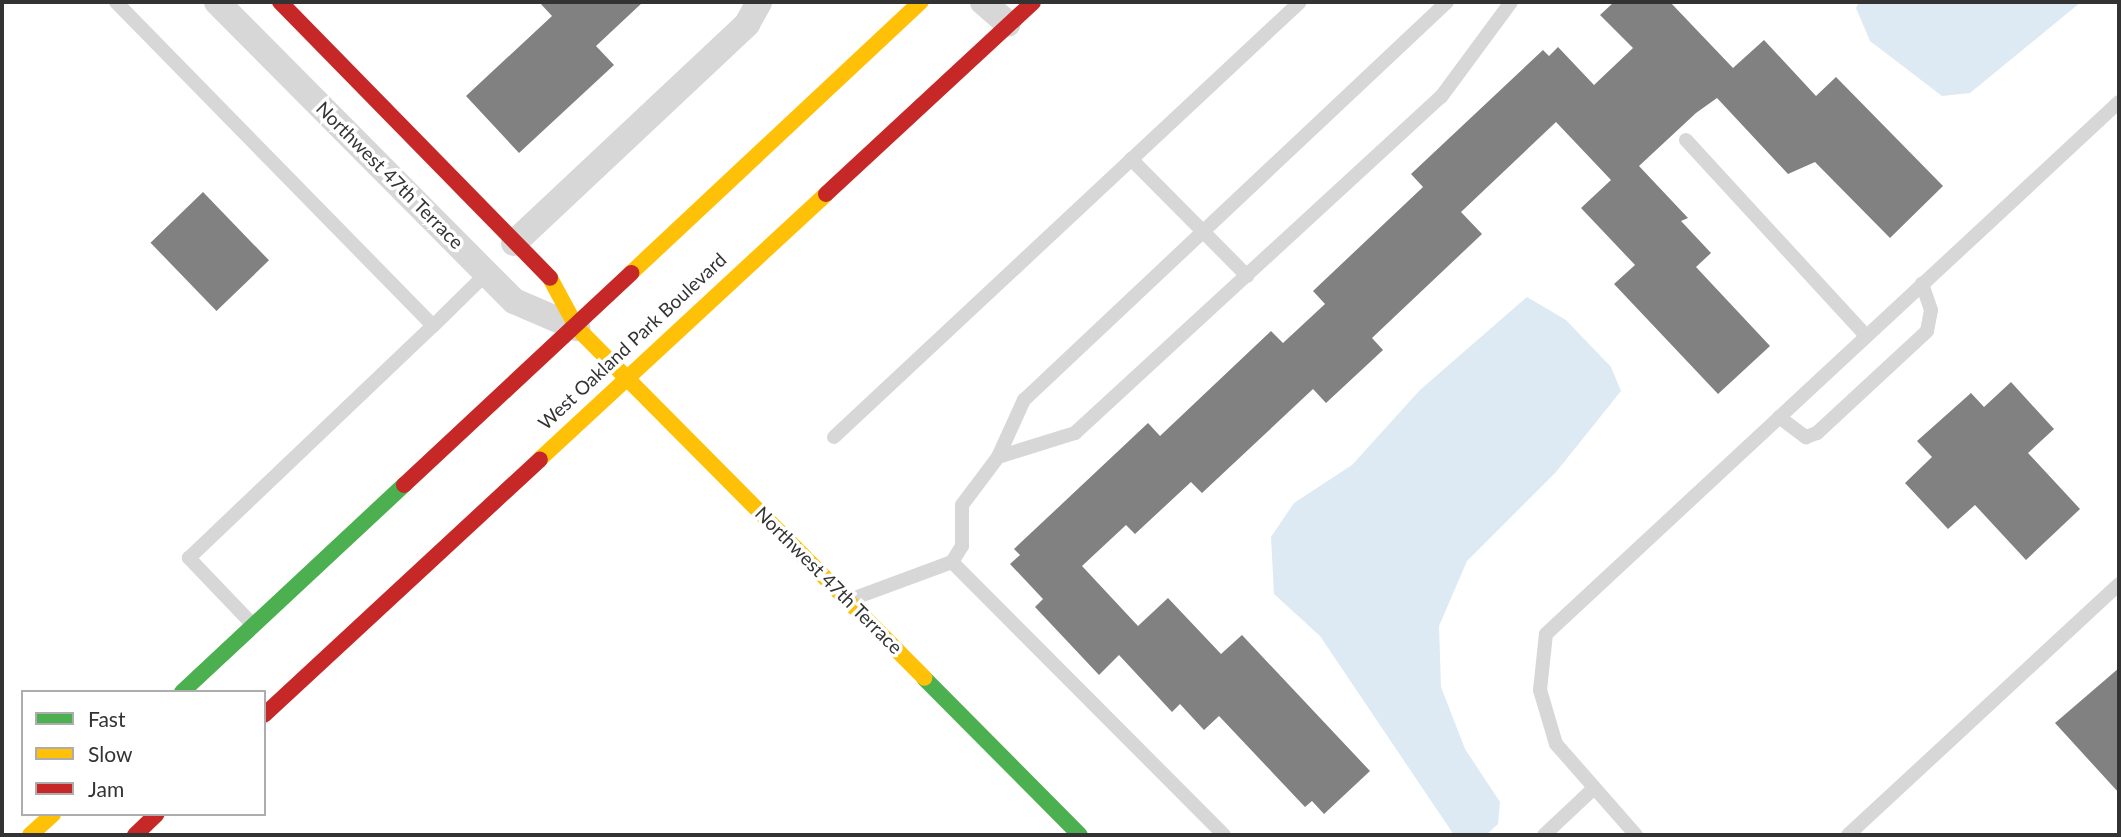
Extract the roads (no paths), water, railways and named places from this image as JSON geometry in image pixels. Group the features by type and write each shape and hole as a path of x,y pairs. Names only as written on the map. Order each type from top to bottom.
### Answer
{"main road":[{"name":"Northwest 47th Terrace","path":"280,2 549,276 576,328 850,600 1080,835"},
{"path":"184,690 576,328 921,2"},
{"name":"West Oakland Park Boulevard","path":"266,713 623,376 1033,2"},
{"path":"30,835 53,816"},
{"path":"47,835 54,816"},
{"path":"135,835 155,816"}],"street":[{"name":"Northwest 47th Terrace","path":"217,2 514,301 576,328"},
{"path":"514,243 747,24 759,2"},
{"path":"983,2 1009,24"}],"lane":[{"path":"117,2 433,326"},
{"path":"834,437 1300,2"},
{"path":"850,600 952,562 962,546 962,505 998,457 1024,400 1447,2"},
{"path":"998,457 1075,432 1441,97 1511,2"},
{"path":"1632,834 1591,790 1556,744 1540,690 1546,634 2119,102"},
{"path":"1686,140 1866,335"},
{"path":"1131,159 1247,276"},
{"path":"253,625 189,558 487,273"},
{"path":"1779,416 1806,437 1817,433 1927,331 1931,310 1922,284"},
{"path":"952,562 1224,835"},
{"path":"1848,835 2118,588"},
{"path":"1544,835 1591,790"}]}
